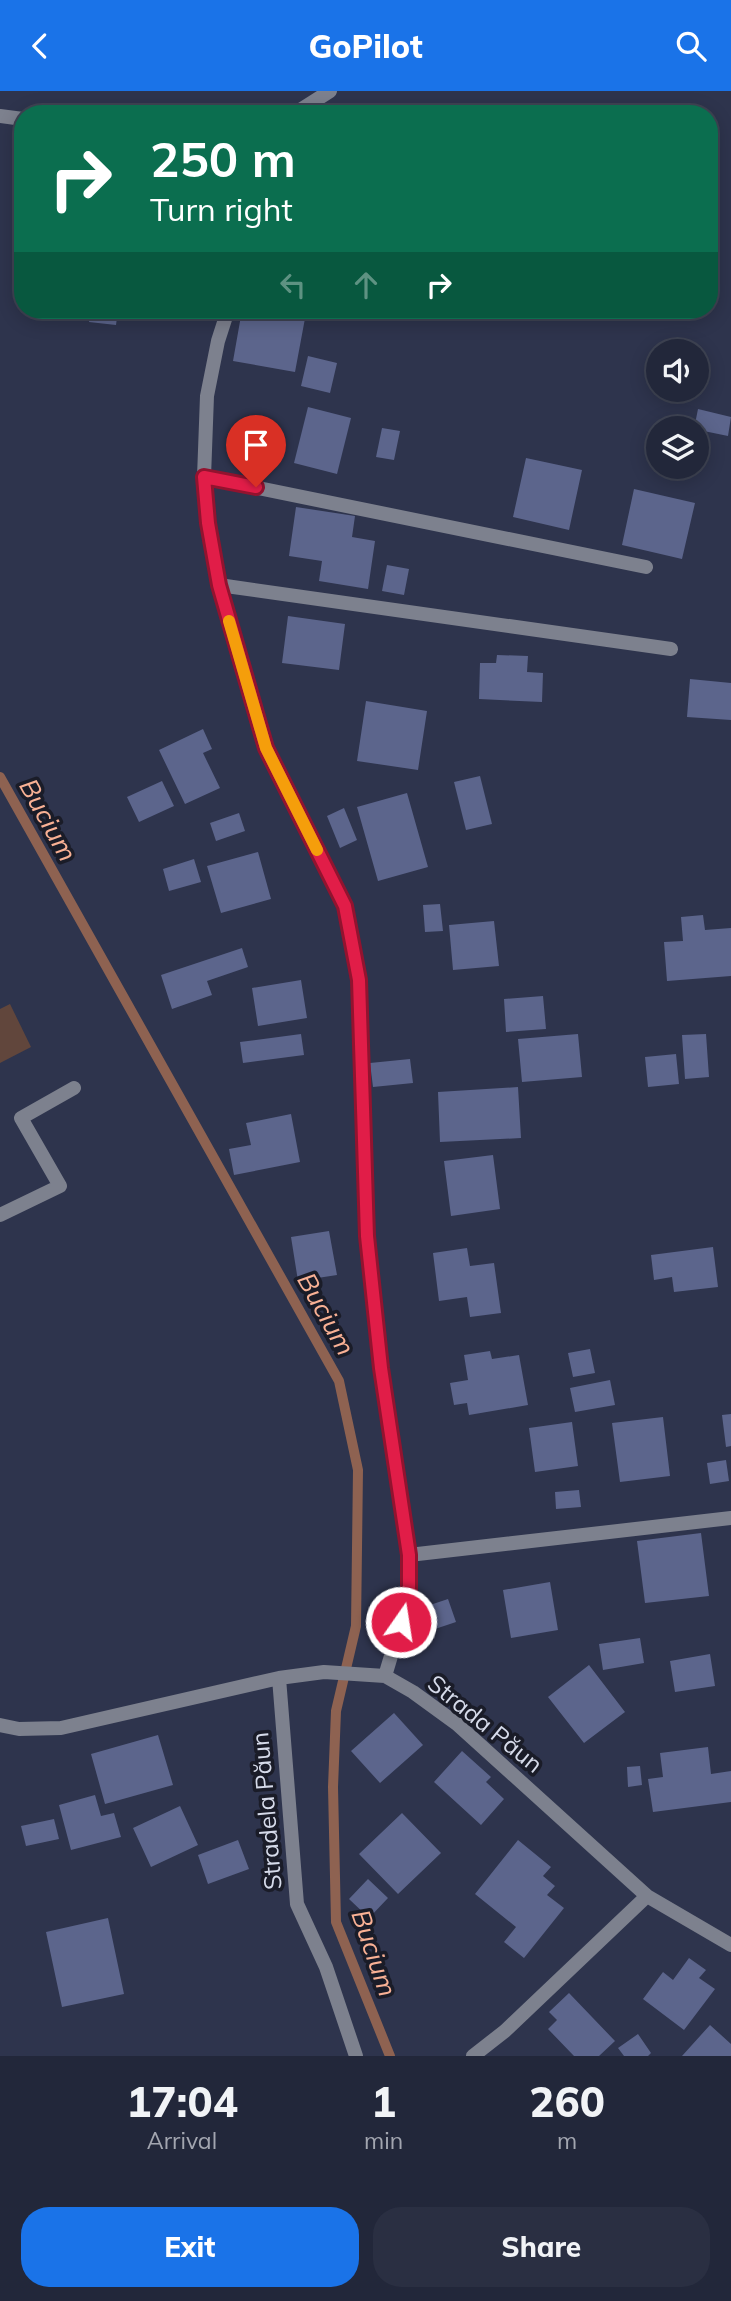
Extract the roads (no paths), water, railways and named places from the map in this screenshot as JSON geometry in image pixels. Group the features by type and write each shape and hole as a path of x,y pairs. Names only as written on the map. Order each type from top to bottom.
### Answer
{"street":[{"path":"308,105 330,91"},
{"path":"225,319 207,397 204,477 208,523 219,585 266,748 345,906 359,980 367,1236 381,1368 409,1555 409,1596 384,1676"},
{"path":"204,477 646,567"},
{"path":"219,585 671,649"},
{"path":"0,1215 60,1186 20,1118 74,1089"},
{"path":"409,1555 731,1518"},
{"name":"Strada Păun","path":"0,1725 19,1730 61,1728 279,1678 324,1672 384,1676 413,1692 457,1724 647,1896 731,1945"},
{"name":"Stradela Păun","path":"279,1678 297,1904 326,1967 356,2056"},
{"path":"473,2056 505,2031 647,1896"}],"waterway":[{"name":"Bucium","path":"0,777 339,1381 358,1470 356,1626 336,1711 333,1787 336,1922 390,2056"}]}
